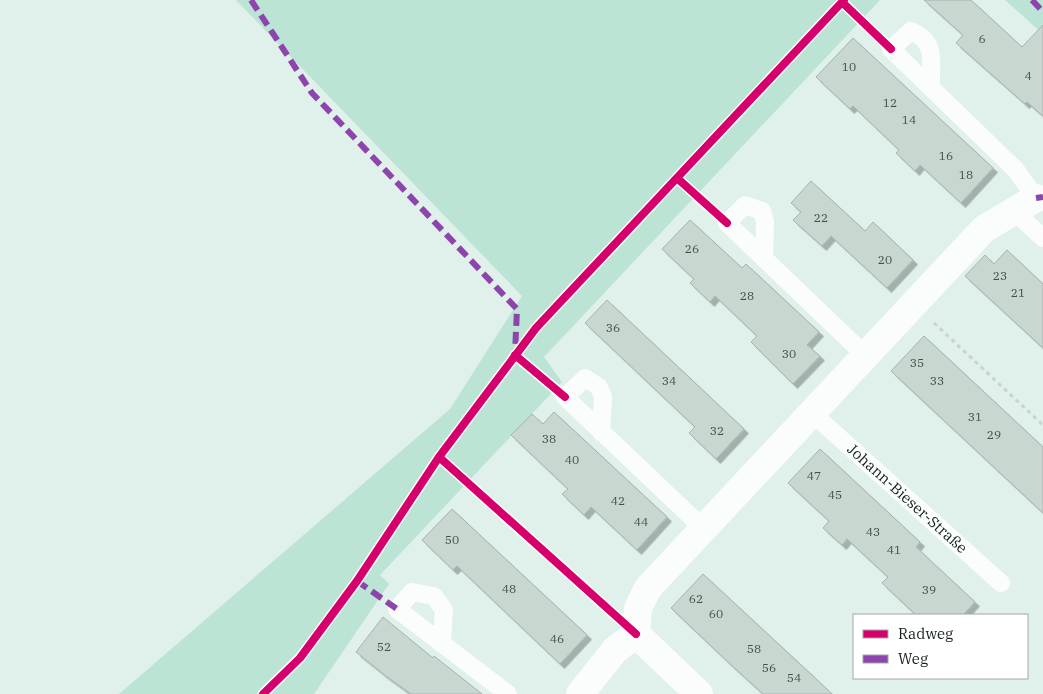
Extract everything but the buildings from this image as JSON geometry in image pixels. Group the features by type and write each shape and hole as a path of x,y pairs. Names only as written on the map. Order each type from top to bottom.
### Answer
{"street":[{"path":"580,694 615,650 636,634 638,608 648,588 984,229 1025,205"},
{"path":"636,634 699,694"}],"lane":[{"path":"931,88 1016,169 1025,205 1043,238"},
{"path":"764,259 865,355"},
{"name":"Johann-Bieser-Straße","path":"812,413 1001,583"},
{"path":"601,432 703,528"},
{"path":"442,643 508,694"}],"path":[{"path":"913,304 1043,425"}],"green space":[{"path":"236,0 880,0 544,357 562,382 380,575 389,584 314,694 119,694 450,409 522,296"},
{"path":"1005,0 1043,0 1043,34"}],"marked path":[{"path":"251,0 312,93 517,309 515,353"},
{"path":"1032,0 1043,12"},
{"path":"1036,198 1043,197"},
{"path":"357,581 397,609"}],"cycle path":[{"path":"263,694 300,658 357,581 439,457 536,328 844,0"},
{"path":"842,2 891,49"},
{"path":"677,178 727,223"},
{"path":"515,355 565,397"},
{"path":"439,457 636,634"}]}
